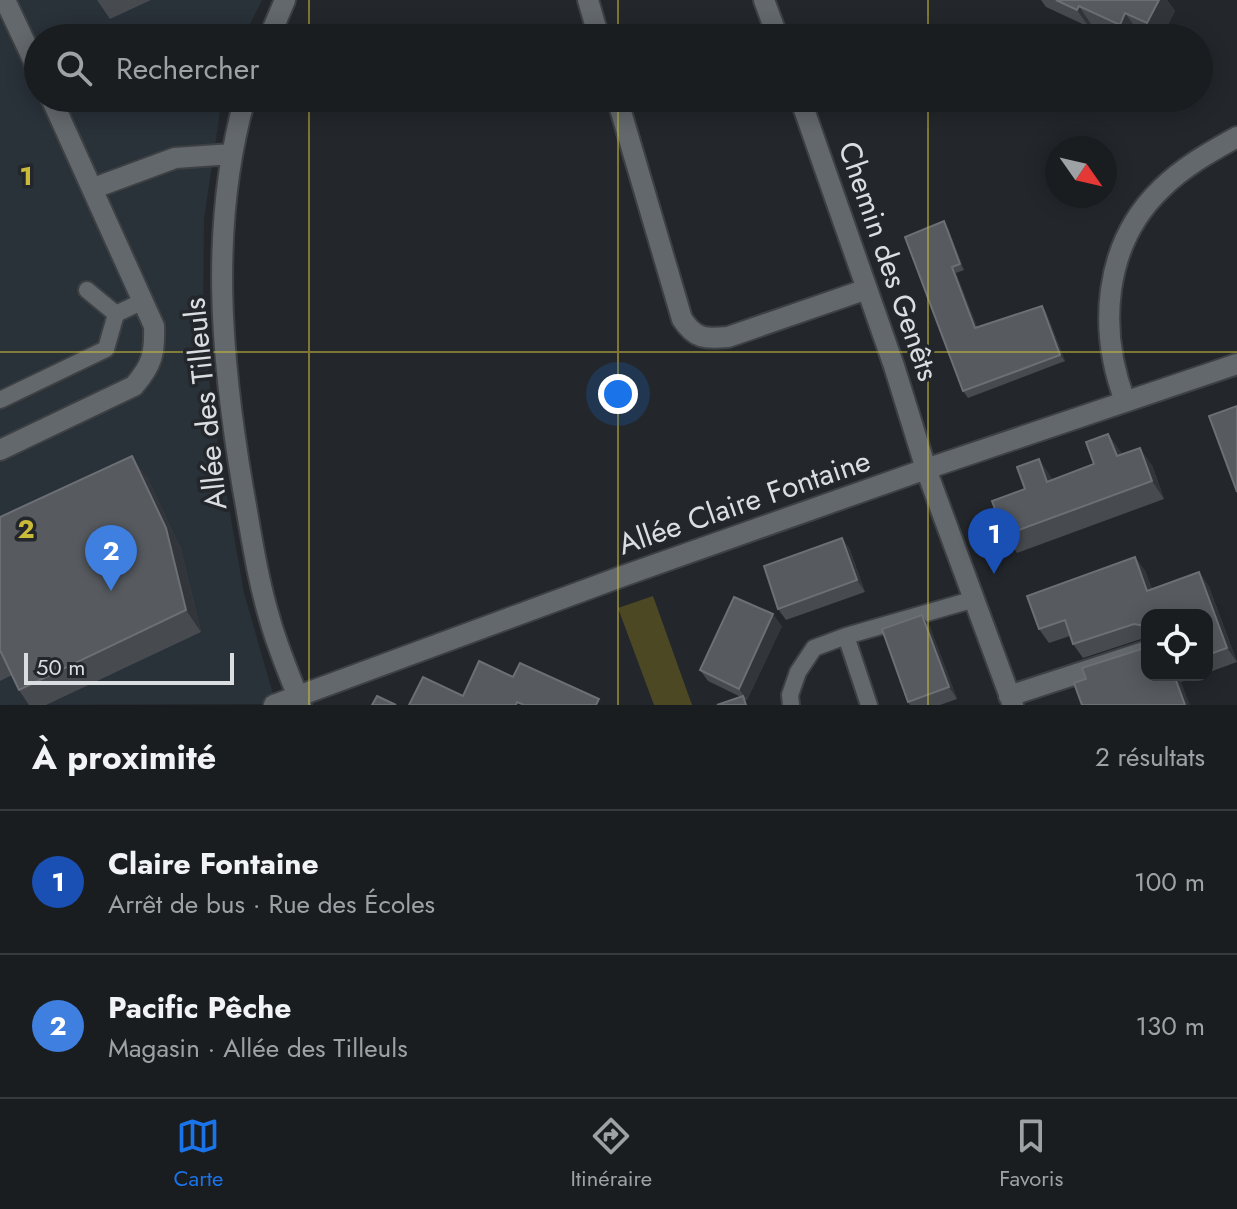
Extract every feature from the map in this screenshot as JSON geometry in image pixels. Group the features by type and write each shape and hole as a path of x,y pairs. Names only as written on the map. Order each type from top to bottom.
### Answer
{"street":[{"path":"5,0 24,40"},
{"path":"275,24 285,0"},
{"path":"588,0 595,24"},
{"path":"764,0 773,24"},
{"path":"0,450 134,386 148,370 155,349 154,326 58,112"},
{"name":"Allée des Tilleuls","path":"242,112 232,154 224,222 221,289 234,435 255,559 269,617 299,701"},
{"path":"621,112 682,319 691,333 704,339 728,337 867,289"},
{"name":"Chemin des Genêts","path":"805,112 920,443 926,469 1011,700"},
{"path":"1125,401 1112,361 1108,326 1112,278 1131,227 1160,190 1201,157 1237,137"},
{"path":"94,188 175,158 232,154"},
{"name":"Allée Claire Fontaine","path":"274,705 299,701 347,676 623,576 1237,364"},
{"path":"1011,700 1141,653"}],"lane":[{"path":"87,290 116,314"},
{"path":"0,400 106,349 116,314 143,301"},
{"path":"791,705 790,695 798,672 814,648 975,599"},
{"path":"846,636 869,705"}],"shaded area":[{"path":"0,0 262,0 250,24 24,24 24,112 220,112 204,219 203,328 215,427 244,593 276,704 0,705"},
{"path":"653,596 692,705 654,705 618,608"}],"building":[{"path":"1056,0 1159,0 1147,23 1125,13 1118,24 1079,6 1077,10"},
{"path":"944,221 960,264 952,267 975,328 1042,306 1060,355 963,391 905,237"},
{"path":"1237,406 1237,492 1209,416"},
{"path":"1108,434 1117,456 1140,448 1152,481 1005,535 992,501 1025,489 1017,467 1039,459 1047,482 1094,464 1086,442"},
{"path":"132,456 166,528 186,610 19,690 0,652 0,517"},
{"path":"842,538 857,580 778,609 764,566"},
{"path":"1135,557 1147,591 1199,572 1213,609 1141,609 1141,625 1134,624 1073,644 1065,620 1039,629 1027,596"},
{"path":"734,597 773,614 739,689 700,670"},
{"path":"1213,610 1227,648 1213,653"},
{"path":"922,615 949,687 908,702 882,629"},
{"path":"1141,649 1141,681 1176,681 1185,705 1082,705 1074,683 1086,679 1082,668"},
{"path":"479,661 513,677 520,663 599,699 596,705 524,705 517,702 516,705 409,705 423,677 463,696"},
{"path":"377,696 396,705 372,705"},
{"path":"743,696 746,705 717,705"}],"place":[{"name":"Claire Fontaine","path":"994,574"},
{"name":"Pacific Pêche","path":"111,591"}]}
